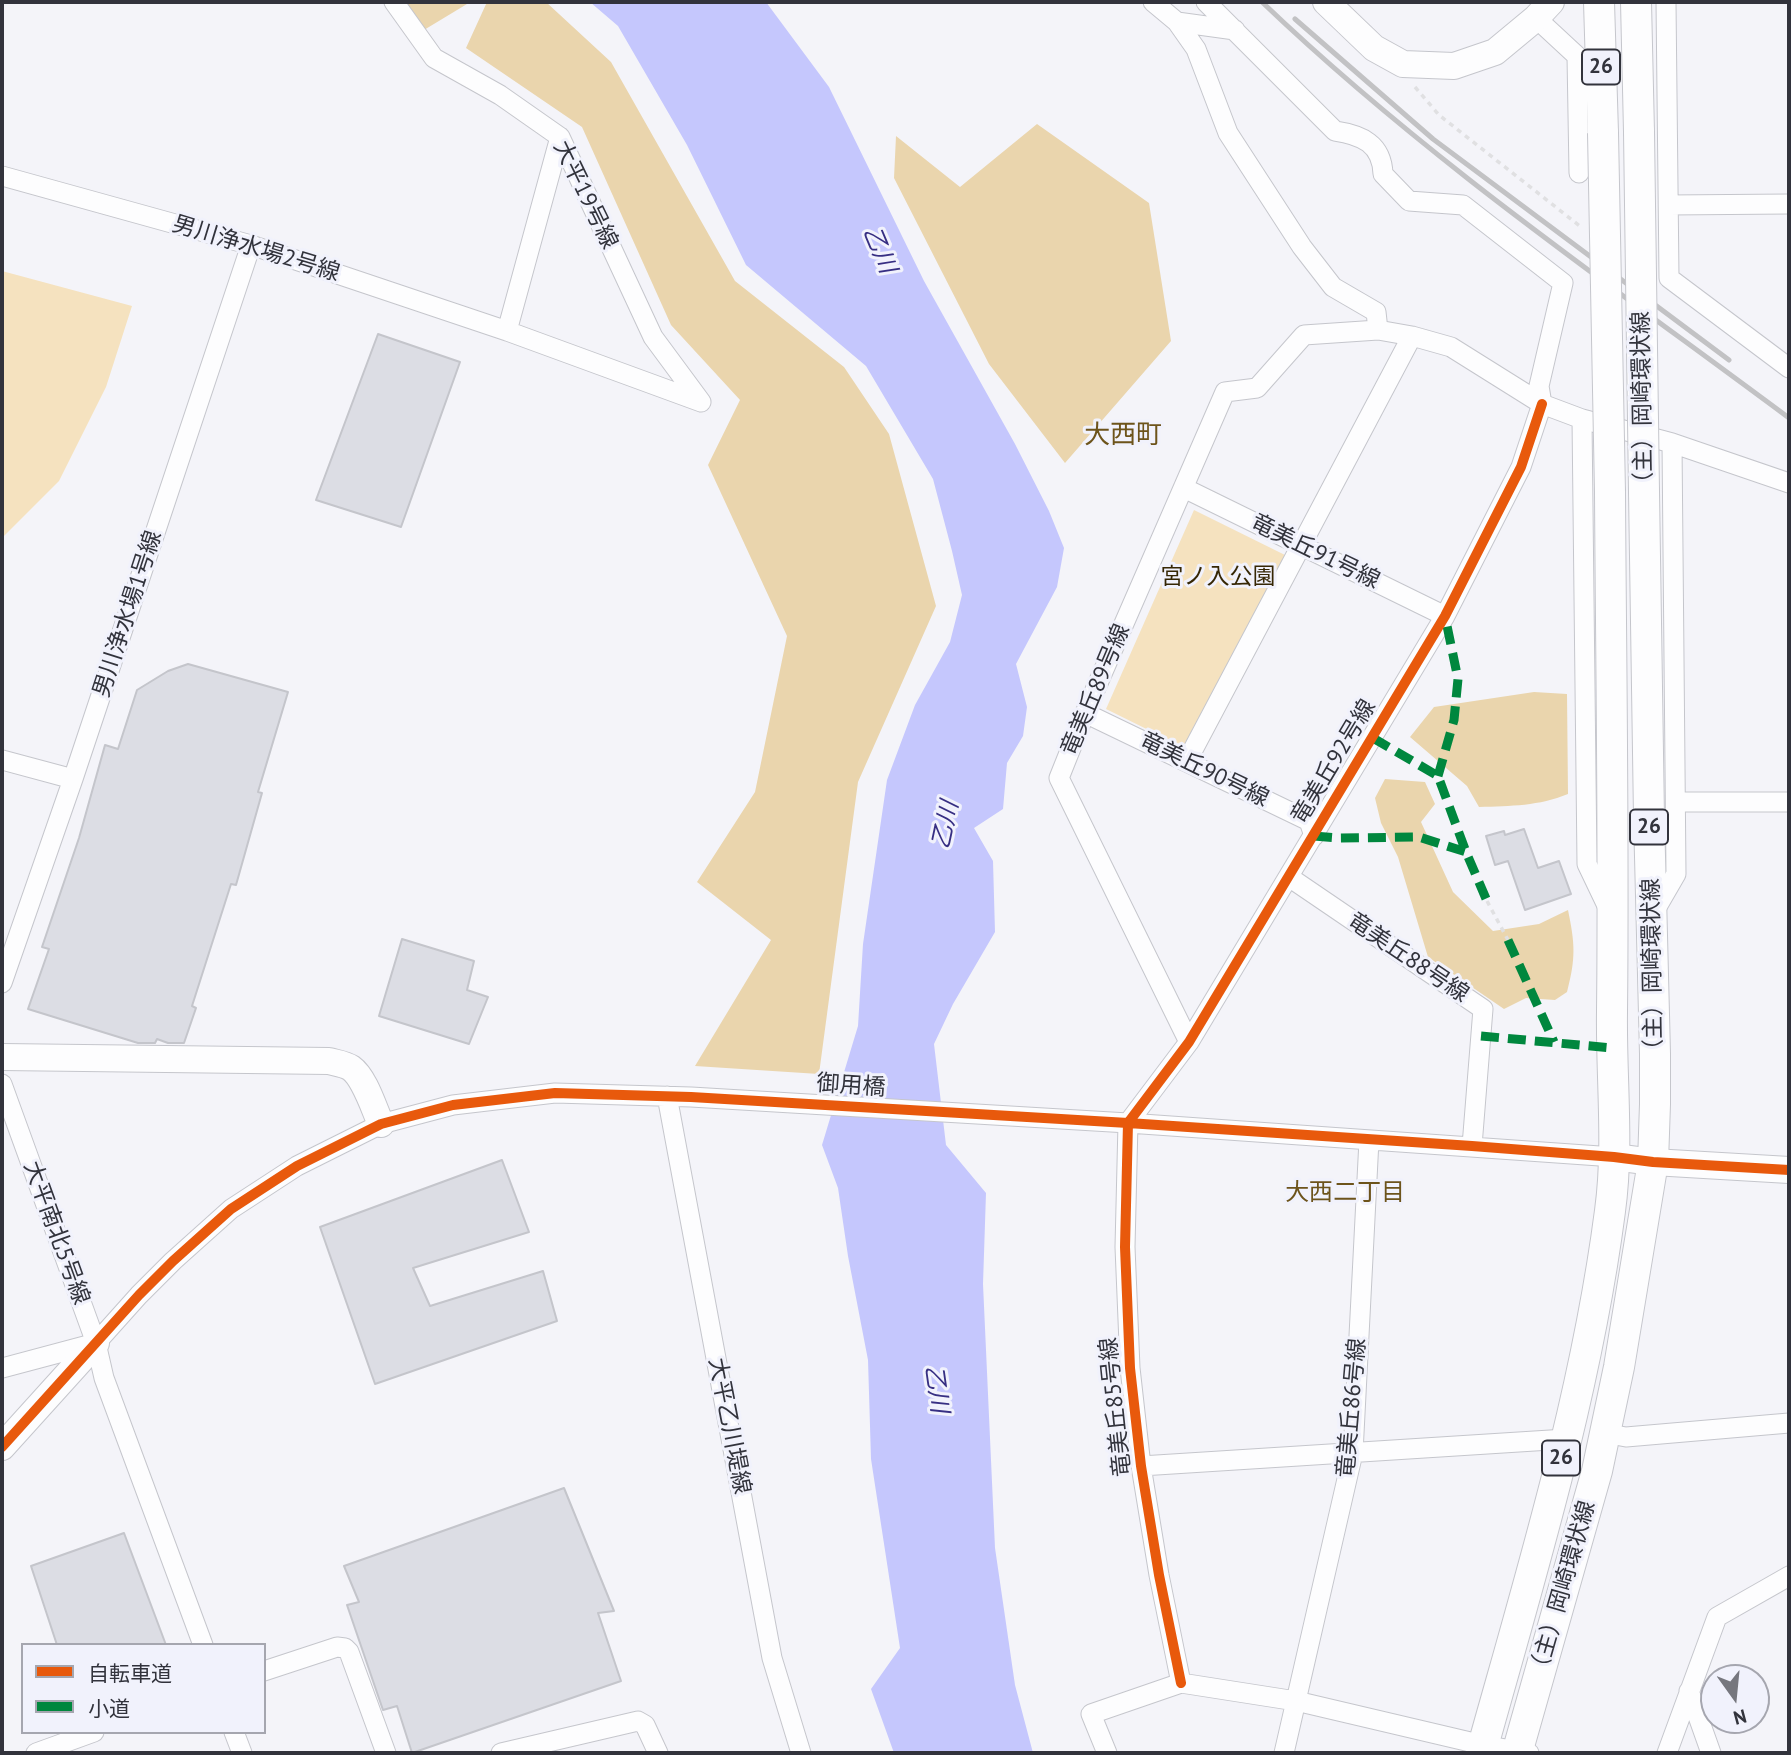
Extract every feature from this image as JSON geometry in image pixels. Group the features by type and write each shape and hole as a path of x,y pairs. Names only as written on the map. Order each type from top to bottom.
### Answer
{"main road":[{"name":"（主）岡崎環状線","path":"1482,1749 1566,1440 1591,1330 1611,1208 1614,1157 1610,492 1599,2"},
{"name":"（主）岡崎環状線","path":"1522,1753 1597,1471 1619,1367 1653,1162 1656,1104 1636,2"}],"street":[{"name":"大平19号線","path":"394,2 434,58 500,95 560,137 653,337 701,402"},
{"path":"1153,2 1177,22 1196,49 1228,133 1302,247 1333,287 1376,312 1378,331 1451,348 1542,404 1582,419 1672,443 1789,482"},
{"path":"1206,2 1235,30"},
{"path":"1326,2 1374,48 1403,65 1454,66 1495,52 1543,10 1577,56 1579,173"},
{"path":"1666,2 1669,278 1789,368"},
{"path":"1177,22 1235,30"},
{"name":"竜美丘92号線","path":"1128,1123 1189,1042 1446,616 1521,467 1542,404 1539,386 1563,283 1462,205 1409,201 1383,174 1382,159 1374,147 1357,134 1335,131 1235,30"},
{"path":"507,331 560,137"},
{"name":"男川浄水場2号線","path":"2,176 251,245 507,331 701,402"},
{"path":"1669,205 1789,204"},
{"name":"男川浄水場1号線","path":"2,983 251,245"},
{"name":"竜美丘89号線","path":"1189,1042 1059,778 1225,393 1256,388 1304,335 1378,331"},
{"path":"1187,761 1412,337"},
{"path":"1582,419 1587,863 1613,919"},
{"path":"1652,916 1676,874 1672,443"},
{"name":"竜美丘91号線","path":"1184,488 1446,616"},
{"name":"竜美丘90号線","path":"1085,713 1309,821 1314,836"},
{"path":"2,760 73,779"},
{"path":"1676,802 1789,802"},
{"name":"竜美丘88号線","path":"1289,877 1483,1009 1472,1146"},
{"path":"2,1057 329,1061 349,1066 355,1072 366,1089 381,1124"},
{"name":"大平南北5号線","path":"2,1084 96,1343 104,1378 202,1643"},
{"name":"御用橋","path":"96,1343 173,1261 231,1209 297,1166 381,1124 453,1105 555,1093 667,1096 1128,1123 1614,1157"},
{"name":"大平乙川堤線","path":"667,1096 772,1657 801,1753"},
{"name":"竜美丘85号線","path":"1128,1123 1125,1247 1130,1367 1158,1575 1181,1683"},
{"name":"竜美丘86号線","path":"1284,1753 1353,1453 1369,1140"},
{"path":"1614,1157 1789,1170"},
{"path":"2,1368 96,1343"},
{"path":"2,1447 96,1343"},
{"path":"1604,1433 1626,1437 1789,1423"},
{"path":"1142,1466 1566,1440"},
{"path":"1667,1753 1717,1618 1789,1576"},
{"path":"266,1670 337,1647 345,1648 349,1652 386,1753"},
{"path":"1107,1753 1091,1714 1181,1683 1296,1701 1482,1749 1522,1753"},
{"path":"1689,1691 1711,1753"},
{"path":"501,1753 638,1721 645,1725 658,1753"},
{"path":"36,1753 88,1734"},
{"path":"235,1734 242,1753"}],"path":[{"path":"1413,85 1439,115 1581,228 1581,214"},
{"path":"1487,901 1507,940"}],"green space":[{"path":"2,271 132,306 106,387 59,481 2,538"},
{"name":"宮ノ入公園","path":"1194,510 1285,555 1183,747 1106,709"}],"shaded area":[{"path":"405,2 467,2 467,4 419,33"},
{"path":"487,2 546,2 611,62 735,281 844,367 889,434 936,606 858,782 819,1074 695,1066 771,940 697,882 755,792 787,636 708,465 740,400 671,325 582,127 466,48"},
{"path":"1037,124 1149,203 1171,341 1065,463 989,364 894,178 896,136 960,187"},
{"path":"1534,692 1567,694 1568,794 1557,798 1525,805 1479,807 1467,786 1410,737 1434,707"},
{"path":"1385,779 1425,782 1435,804 1421,822 1453,892 1493,931 1539,924 1568,910 1574,951 1567,992 1555,1000 1526,998 1504,1009 1428,957 1398,857 1381,823 1375,798"}],"water":[{"name":"乙川","path":"590,2 766,2 829,87 924,281 1015,444 1049,511 1064,548 1057,587 1016,664 1027,707 1023,736 1007,763 1003,809 974,828 993,861 995,932 953,1004 934,1044 946,1145 986,1193 983,1284 995,1548 1015,1685 1033,1753 894,1753 871,1689 900,1648 871,1459 868,1360 838,1188 822,1145 858,1026 863,944 887,780 915,705 950,642 962,595 952,551 933,479 866,366 746,265 687,145 618,26"}],"building":[{"path":"378,334 460,362 401,527 316,500"},
{"path":"188,664 288,692 258,792 262,793 236,885 231,884 192,1006 196,1008 184,1043 168,1043 157,1039 155,1043 138,1043 28,1009 49,949 42,947 79,838 105,745 118,749 137,690 168,671"},
{"path":"1524,829 1538,868 1559,861 1571,894 1525,910 1508,861 1495,865 1486,836 1504,831 1505,835"},
{"path":"402,939 474,961 467,990 488,997 469,1044 379,1016"},
{"path":"502,1160 529,1232 413,1268 430,1306 543,1271 557,1321 375,1384 320,1227"},
{"path":"564,1488 614,1611 598,1613 621,1681 412,1753 397,1706 383,1710 347,1605 359,1602 344,1566"},
{"path":"124,1533 165,1643 56,1643 31,1566"}],"railway":[{"path":"1262,2 1387,114 1452,166 1789,418"},
{"path":"1295,19 1433,139 1729,360"}],"marked path":[{"path":"1438,776 1454,720 1458,679 1445,616"},
{"path":"1373,738 1438,776 1487,901"},
{"path":"1314,836 1419,837 1466,852"},
{"path":"1508,940 1554,1042"},
{"path":"1481,1036 1612,1048"}],"cycle path":[{"path":"1181,1683 1141,1466 1130,1368 1125,1247 1128,1123 1189,1042 1445,616 1521,467 1542,404"},
{"path":"2,1447 139,1295 231,1209 297,1166 381,1124 453,1105 555,1093 691,1097 1128,1123 1789,1170"}],"district":[{"name":"大西町","path":"1123,436"},
{"name":"大西二丁目","path":"1345,1193"}]}
